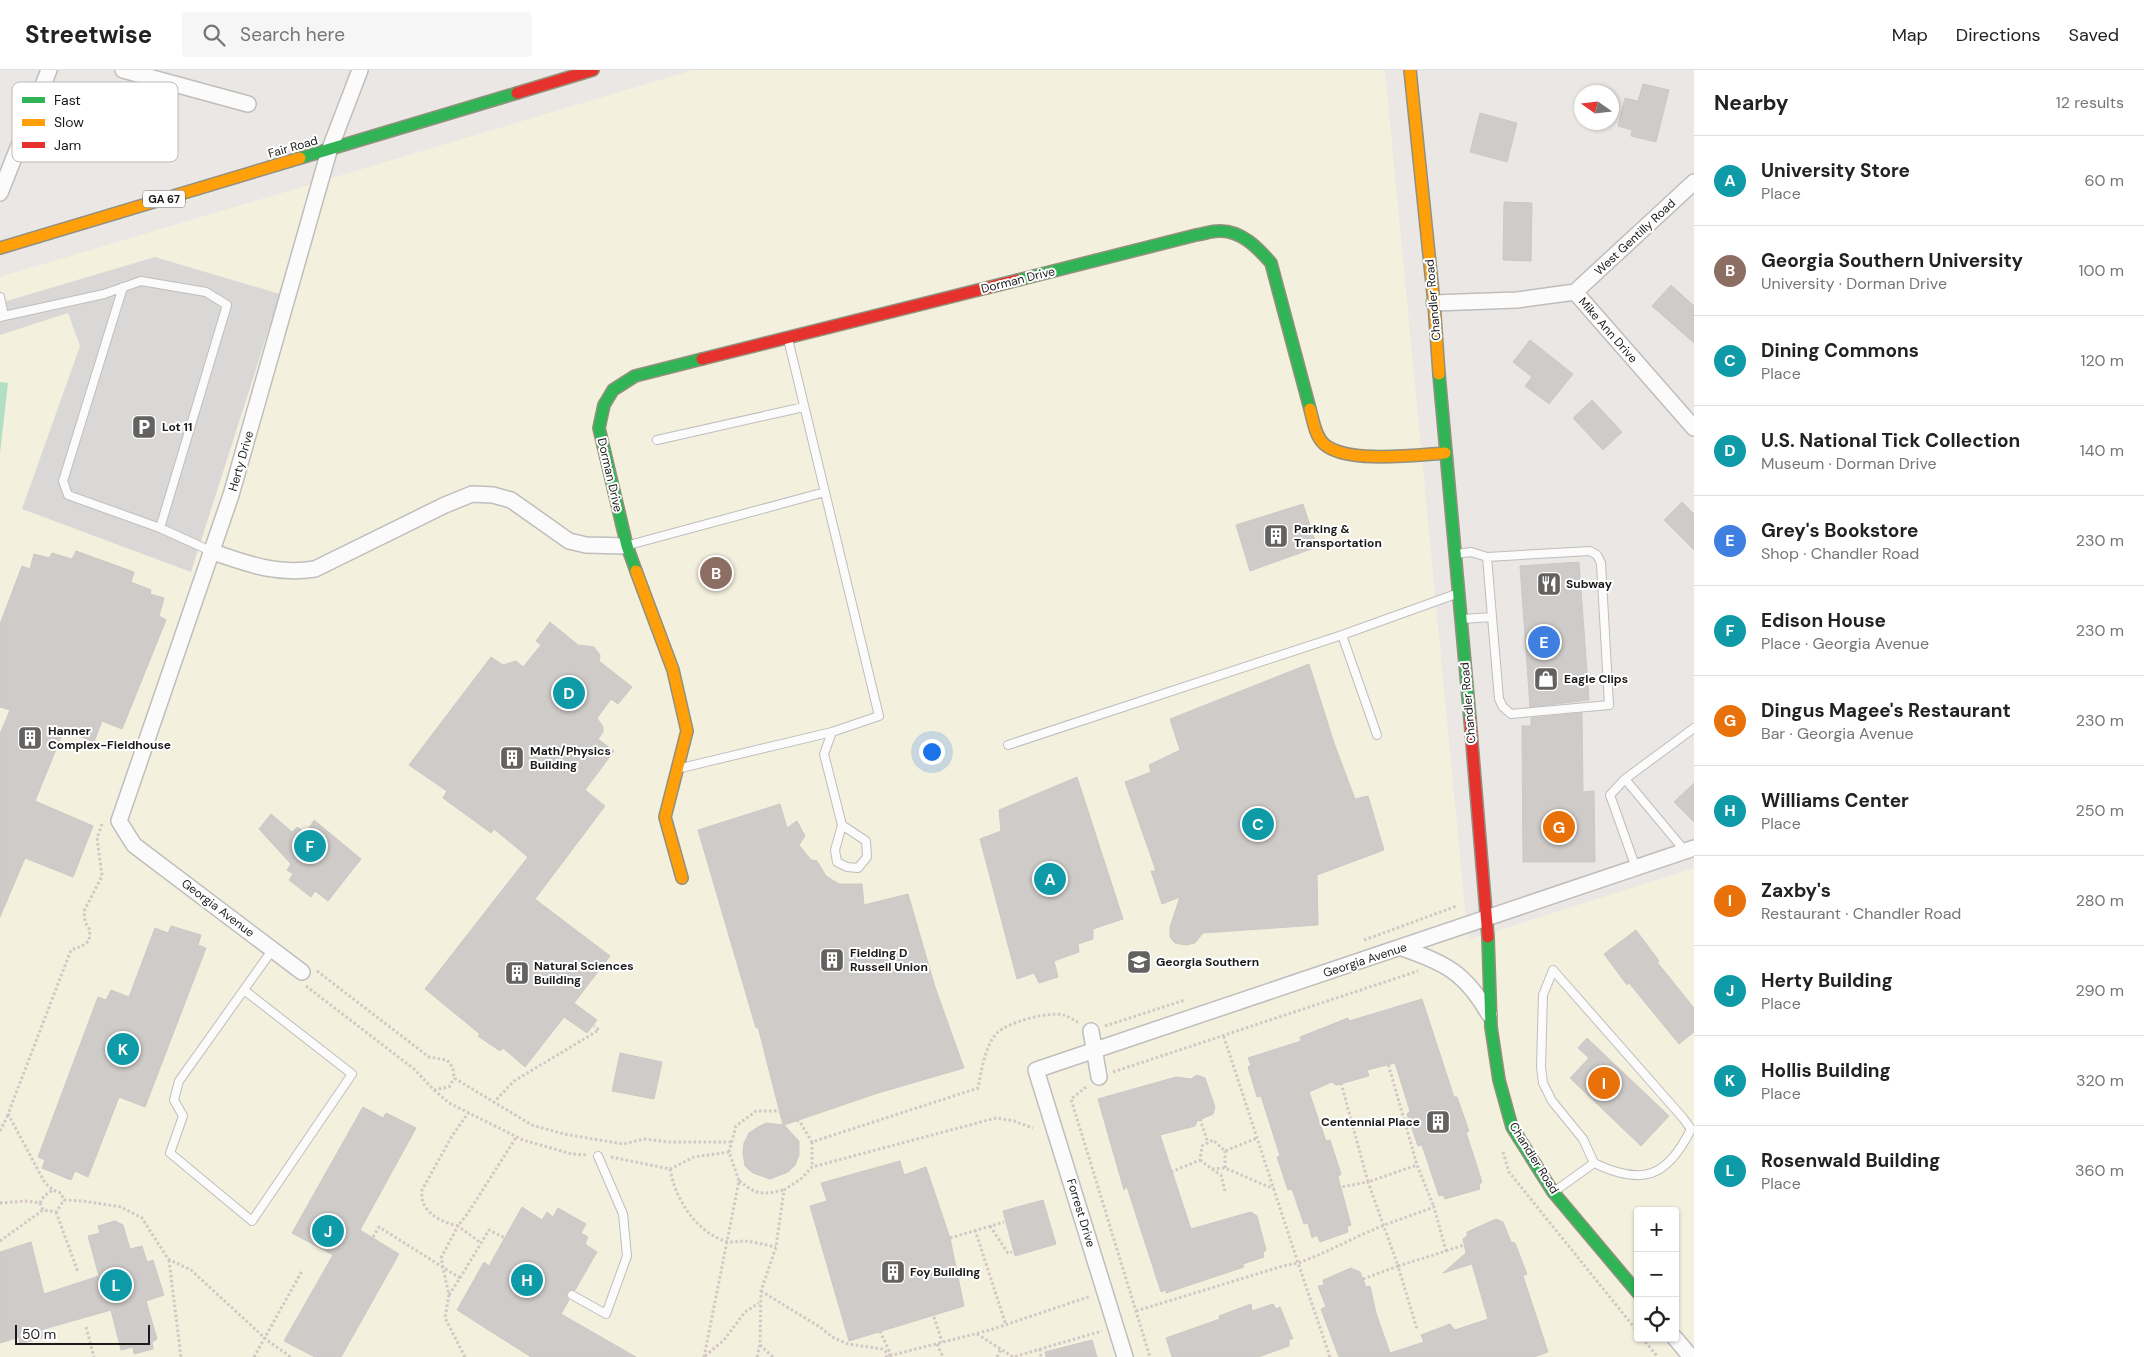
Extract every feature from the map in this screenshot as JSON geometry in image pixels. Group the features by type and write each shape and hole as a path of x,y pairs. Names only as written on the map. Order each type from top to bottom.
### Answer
{"street":[{"path":"45,82 50,70"},
{"path":"123,70 167,82"},
{"name":"Herty Drive","path":"134,845 119,821 213,552 329,151 360,70"},
{"name":"Fair Road","path":"0,248 329,151 593,70"},
{"name":"Chandler Road","path":"1410,70 1434,303 1445,453 1488,919 1491,1017 1499,1080 1512,1128 1553,1192 1634,1289"},
{"path":"178,85 248,104"},
{"path":"0,193 13,162"},
{"name":"West Gentilly Road","path":"1575,292 1694,182"},
{"name":"Dorman Drive","path":"682,878 665,817 688,731 674,670 627,546 599,428 604,406 613,390 635,376 1196,235 1223,231 1247,239 1259,248 1271,263 1318,438 1326,446 1340,452 1363,456 1445,453"},
{"name":"Mike Ann Drive","path":"1434,303 1517,300 1575,292 1694,428"},
{"path":"213,552 273,570 299,571 315,568 445,505 472,494 493,495 511,500 569,541 586,546 627,546"},
{"name":"Georgia Avenue","path":"134,845 302,972"},
{"name":"Georgia Avenue","path":"1036,1070 1689,850"},
{"path":"1402,948 1429,957 1463,978 1476,991 1491,1017"},
{"path":"1091,1031 1099,1077"},
{"name":"Forrest Drive","path":"1036,1070 1125,1357"},
{"path":"1678,1342 1691,1357"}],"lane":[{"path":"0,297 2,317 104,294 140,281 206,292 227,305 160,528"},
{"path":"123,287 63,480 68,495 160,528 213,552"},
{"path":"678,768 832,732 879,716 788,339"},
{"path":"658,440 804,407"},
{"path":"627,546 825,492"},
{"path":"1454,554 1471,552 1487,557 1590,551 1597,555 1601,562 1609,705 1511,714 1503,707 1498,699 1487,557"},
{"path":"1008,745 1342,635 1458,594"},
{"path":"1460,620 1492,616"},
{"path":"1342,635 1377,736"},
{"path":"1636,868 1610,795 1625,779 1694,728"},
{"path":"832,732 824,754 842,825 835,850 837,862 847,867 858,868 867,857 866,841 842,825"},
{"path":"1625,779 1689,850"},
{"path":"244,990 352,1074 252,1221 170,1153 183,1116 174,1100 180,1081 244,990 273,949"},
{"path":"1553,970 1684,1118 1690,1129 1684,1142 1659,1171 1638,1176 1616,1174 1594,1163 1583,1139 1552,1101 1543,1083 1541,1067 1543,995 1553,970"},
{"path":"572,1295 606,1314 627,1256 622,1214 598,1156"},
{"path":"1553,1192 1594,1163"}],"path":[{"path":"1,1128 71,950 89,941 90,930 85,922 84,911 102,876 97,838 103,821"},
{"path":"1357,942 1457,906"},
{"path":"434,1090 449,1087 454,1078 453,1068 447,1060 429,1057 312,968 308,966 302,972 297,979 414,1070 434,1090 449,1103 539,1146 572,1154 598,1156 670,1169 694,1158 729,1152"},
{"path":"1150,1357 1071,1098 1099,1077 1223,1034 1419,971"},
{"path":"812,1142 978,1088 984,1057 997,1033 1019,1021 1044,1015 1063,1014 1091,1031 1192,998"},
{"path":"493,1103 514,1081 599,1030 594,1026"},
{"path":"1223,1034 1330,1357"},
{"path":"1387,1060 1416,1165 1434,1207 1446,1251"},
{"path":"454,1078 532,1125 564,1134 623,1144 644,1139 668,1142 732,1142"},
{"path":"1340,1084 1368,1182 1418,1329"},
{"path":"704,1357 739,1181 729,1152 736,1126 756,1111 779,1111 800,1122 812,1142 812,1167"},
{"path":"469,1112 452,1136 422,1190 421,1200 423,1206 432,1214 458,1226 481,1243"},
{"path":"8,1114 45,1183 53,1190 61,1193 64,1200"},
{"path":"739,1181 752,1190 764,1194 784,1190 802,1178 812,1167 996,1118 1014,1121 1033,1128"},
{"path":"1200,1119 1208,1143"},
{"path":"465,1357 445,1318 449,1295 441,1258 458,1226 517,1136"},
{"path":"1225,1151 1257,1138"},
{"path":"1200,1160 1202,1146 1213,1140 1225,1151 1225,1168"},
{"path":"1200,1160 1221,1175 1225,1191"},
{"path":"1172,1172 1200,1160"},
{"path":"1341,1187 1368,1182 1416,1165"},
{"path":"1212,1169 1225,1168 1274,1189"},
{"path":"670,1169 673,1186 693,1218 712,1235 727,1242 744,1241 776,1247"},
{"path":"40,1203 44,1196 53,1190"},
{"path":"757,1357 760,1344 759,1303 761,1291 776,1247 784,1190"},
{"path":"56,1212 64,1200"},
{"path":"64,1200 121,1207 142,1218 168,1259 182,1357"},
{"path":"0,1203 27,1201 40,1203"},
{"path":"40,1203 44,1210"},
{"path":"1136,1311 1298,1263 1434,1207"},
{"path":"0,1241 44,1210 56,1212"},
{"path":"56,1212 78,1272"},
{"path":"950,1238 1004,1222"},
{"path":"990,1226 1008,1253 1012,1252"},
{"path":"372,1238 378,1227 460,1278"},
{"path":"449,1295 489,1230 505,1238"},
{"path":"975,1230 1006,1325"},
{"path":"1363,1279 1464,1245"},
{"path":"168,1259 191,1270 264,1338 292,1357"},
{"path":"254,1357 302,1271"},
{"path":"761,1291 820,1327 832,1337 848,1344 883,1349 891,1356"},
{"path":"885,1357 977,1334 1092,1296"},
{"path":"704,1357 724,1340 745,1312 759,1303"},
{"path":"934,1317 943,1357"},
{"path":"86,1326 94,1357"},
{"path":"977,1334 1013,1357 1102,1330"},
{"path":"880,1331 891,1356"},
{"path":"1645,1342 1658,1357"},
{"path":"760,1344 773,1357"},
{"path":"997,1357 1002,1349"},
{"path":"1040,1349 1041,1357"}],"shaded area":[{"path":"693,70 1385,70 1468,940 1694,868 1694,1357 0,1357 0,277"},
{"name":"Lot 11","path":"155,257 280,294 191,572 22,509 80,346 68,313 0,335 0,303"}],"green space":[{"path":"0,382 8,383 0,453"}],"building":[{"path":"1643,84 1669,90 1656,142 1631,136 1632,130 1619,126 1625,98 1638,101"},
{"path":"1480,113 1517,123 1507,162 1470,152"},
{"path":"1504,202 1532,203 1531,261 1503,260"},
{"path":"1671,285 1694,306 1694,343 1652,306"},
{"path":"1530,340 1573,374 1549,404 1525,386 1532,377 1513,362"},
{"path":"1592,400 1622,432 1603,450 1573,418"},
{"path":"1682,502 1694,514 1694,550 1664,520"},
{"name":"Parking & Transportation","path":"1303,504 1317,547 1250,571 1236,525"},
{"name":"Hanner Complex-Fieldhouse","path":"76,551 134,572 131,582 151,590 150,594 164,598 159,616 166,620 122,729 102,721 94,742 64,730 35,801 93,826 73,877 25,858 0,917 0,734 10,710 0,707 0,624 22,566 30,569 34,554 49,558 52,553 72,559"},
{"path":"1579,562 1589,700 1530,707 1520,566"},
{"name":"Math/Physics Building","path":"550,622 578,645 594,647 600,655 599,661 632,687 618,704 611,699 597,718 603,727 603,732 598,739 614,751 585,790 605,806 535,899 610,956 574,1003 597,1020 587,1033 564,1017 525,1067 503,1048 500,1051 478,1036 480,1034 425,989 528,857 494,829 491,833 443,798 447,791 409,765 491,657 503,665 516,661 523,667 541,645 536,641"},
{"path":"1309,664 1334,743 1355,799 1368,796 1384,850 1317,875 1318,925 1203,933 1195,943 1186,945 1175,943 1170,937 1170,927 1180,897 1162,904 1151,871 1156,871 1125,782 1151,772 1149,765 1180,750 1170,719"},
{"path":"1582,713 1583,792 1594,791 1595,862 1523,862 1522,726 1531,726 1531,718"},
{"path":"1077,777 1123,919 1093,929 1093,939 1078,944 1079,952 1054,961 1058,977 1039,983 1034,973 1017,979 980,839 1001,831 999,810"},
{"path":"1694,783 1694,822 1674,802"},
{"name":"Fielding D Russell Union","path":"780,804 787,828 797,821 805,836 799,845 811,860 817,861 826,876 839,884 862,884 864,905 908,894 935,987 964,1068 878,1093 784,1125 799,1141 799,1155 795,1165 788,1172 770,1179 753,1173 745,1166 744,1143 749,1133 766,1123 783,1125 758,1027 756,1028 698,830"},
{"path":"271,814 292,832 297,827 306,833 314,820 361,859 328,901 315,891 311,897 289,880 293,874 287,870 291,864 259,829"},
{"path":"171,926 201,935 198,945 206,948 145,1107 119,1097 88,1177 75,1171 71,1180 42,1168 45,1160 38,1157 98,997 106,1000 111,990 129,997 155,928 168,933"},
{"path":"1636,930 1659,961 1657,962 1694,1008 1694,1032 1679,1044 1629,983 1627,985 1604,954"},
{"name":"Centennial Place","path":"1422,999 1454,1097 1457,1097 1469,1131 1466,1132 1482,1182 1479,1185 1480,1189 1445,1199 1443,1195 1439,1196 1422,1145 1418,1146 1407,1114 1410,1111 1395,1063 1367,1070 1369,1076 1336,1085 1332,1082 1309,1092 1326,1141 1330,1140 1341,1174 1338,1177 1351,1225 1347,1227 1348,1232 1320,1242 1317,1235 1312,1238 1308,1223 1304,1224 1292,1189 1288,1190 1277,1157 1280,1156 1261,1096 1257,1097 1248,1067 1251,1065 1248,1058 1301,1041 1300,1037 1348,1018 1349,1021"},
{"path":"1587,1038 1669,1116 1641,1146 1570,1078 1589,1058 1578,1048"},
{"path":"620,1053 662,1062 654,1099 612,1091"},
{"path":"1197,1075 1205,1078 1215,1107 1213,1114 1197,1121 1195,1126 1160,1135 1191,1229 1251,1212 1257,1216 1266,1250 1263,1253 1264,1257 1243,1264 1244,1267 1166,1293 1166,1290 1161,1292 1127,1187 1124,1190 1098,1099 1176,1077 1191,1079"},
{"path":"363,1107 383,1118 386,1113 416,1128 360,1230 399,1254 341,1357 315,1357 284,1341 333,1255 292,1233"},
{"name":"Foy Building","path":"900,1161 904,1175 926,1167 950,1238 964,1306 849,1341 810,1206 827,1201 821,1183"},
{"path":"1043,1200 1056,1244 1015,1256 1003,1211"},
{"path":"522,1207 542,1220 547,1212 553,1217 558,1208 586,1224 581,1233 588,1237 585,1244 597,1252 575,1290 567,1292 566,1296 569,1300 561,1314 636,1357 531,1357 457,1310 484,1262 489,1266"},
{"path":"1496,1219 1503,1222 1511,1242 1515,1243 1527,1274 1523,1276 1548,1352 1534,1357 1339,1357 1321,1309 1326,1307 1318,1286 1324,1285 1323,1280 1351,1268 1360,1272 1366,1287 1370,1286 1376,1313 1390,1353 1424,1342 1421,1335 1450,1324 1455,1330 1488,1319 1472,1264 1443,1273 1466,1253 1463,1239 1467,1236 1467,1232"},
{"path":"115,1221 123,1225 130,1249 142,1246 147,1262 153,1260 164,1295 146,1301 157,1339 152,1342 153,1349 134,1354 133,1347 121,1350 111,1310 44,1329 45,1337 19,1344 20,1337 0,1343 0,1252 31,1242 44,1294 99,1276 88,1236 100,1233 98,1226"},
{"path":"1251,1304 1252,1311 1273,1304 1276,1309 1280,1307 1293,1339 1289,1339 1289,1346 1258,1357 1172,1357 1166,1338 1220,1319 1219,1316"},
{"path":"1092,1340 1097,1357 1046,1357 1045,1352"}],"traffic: fast":[{"path":"300,158 517,93"},
{"path":"1018,280 1213,231 1235,233 1255,246 1271,263 1310,409"},
{"path":"636,571 627,546 599,428 604,405 613,390 635,376 702,359"},
{"path":"1439,374 1470,719"},
{"path":"1488,937 1491,1027 1499,1080 1512,1127 1553,1192 1634,1288"}],"traffic: slow":[{"path":"1410,70 1434,303 1439,374"},
{"path":"0,248 300,158"},
{"path":"1310,409 1318,437 1324,444 1334,450 1348,454 1382,457 1445,453"},
{"path":"636,571 673,670 687,731 665,817 682,878"}],"traffic: jam":[{"path":"517,93 593,70"},
{"path":"702,359 1018,280"},
{"path":"1470,719 1488,937"}],"place":[{"name":"Lot 11","path":"144,427"},
{"name":"Parking & Transportation","path":"1276,536"},
{"name":"Georgia Southern University","path":"716,573"},
{"name":"Subway","path":"1549,584"},
{"name":"Grey's Bookstore","path":"1544,642"},
{"name":"Eagle Clips","path":"1546,679"},
{"name":"U.S. National Tick Collection","path":"569,693"},
{"name":"Hanner Complex-Fieldhouse","path":"30,738"},
{"name":"Math/Physics Building","path":"512,758"},
{"name":"Dining Commons","path":"1258,824"},
{"name":"Dingus Magee's Restaurant","path":"1559,827"},
{"name":"Edison House","path":"310,846"},
{"name":"University Store","path":"1050,879"},
{"name":"Fielding D Russell Union","path":"832,960"},
{"name":"Georgia Southern","path":"1139,962"},
{"name":"Natural Sciences Building","path":"517,973"},
{"name":"Hollis Building","path":"123,1049"},
{"name":"Zaxby's","path":"1604,1083"},
{"name":"Centennial Place","path":"1438,1122"},
{"name":"Herty Building","path":"328,1231"},
{"name":"Foy Building","path":"893,1272"},
{"name":"Williams Center","path":"527,1280"},
{"name":"Rosenwald Building","path":"116,1285"}]}
